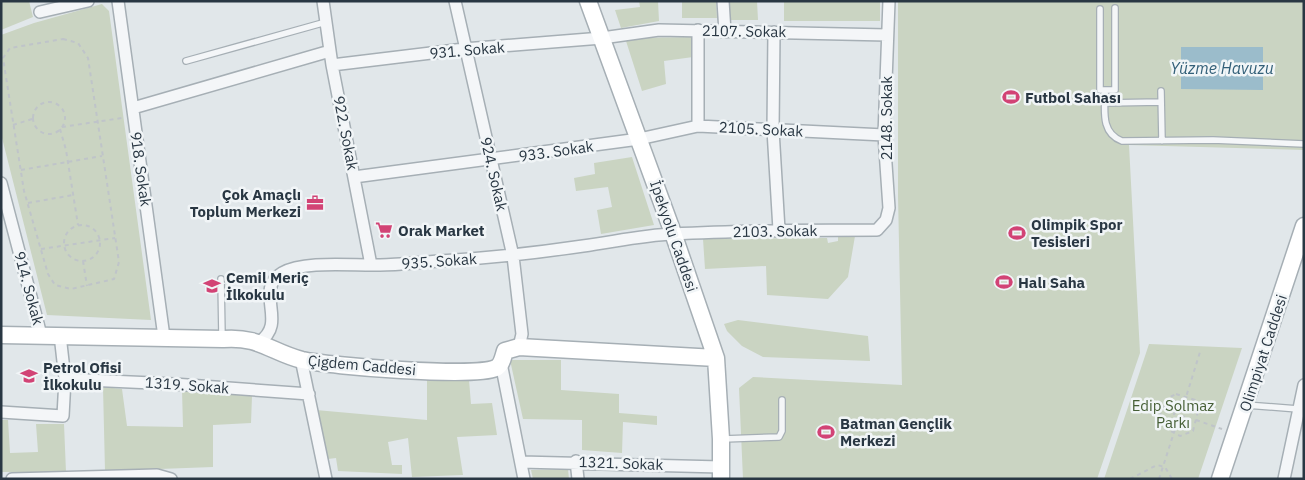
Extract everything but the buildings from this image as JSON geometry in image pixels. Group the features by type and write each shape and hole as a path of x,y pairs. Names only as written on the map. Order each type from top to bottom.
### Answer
{"street":[{"path":"40,12 88,1"},
{"name":"918. Sokak","path":"118,1 164,338"},
{"name":"922. Sokak","path":"322,1 332,65 371,265"},
{"name":"924. Sokak","path":"455,1 464,49 513,256 522,334 519,347"},
{"name":"İpekyolu Caddesi","path":"588,1 716,358 721,473"},
{"path":"723,1 725,32"},
{"name":"2148. Sokak","path":"877,230 886,220 889,208 884,135 889,1"},
{"name":"2107. Sokak","path":"602,38 659,30 887,34"},
{"path":"698,30 698,126"},
{"path":"774,32 773,130 779,230"},
{"name":"931. Sokak","path":"332,65 464,49 602,38"},
{"path":"134,112 330,51"},
{"name":"2105. Sokak","path":"639,139 698,126 884,135"},
{"name":"933. Sokak","path":"354,177 639,139"},
{"name":"914. Sokak","path":"1,183 41,335"},
{"name":"Olimpiyat Caddesi","path":"1220,479 1304,226"},
{"name":"2103. Sokak","path":"673,234 779,230 877,230"},
{"name":"935. Sokak","path":"259,342 266,337 272,328 274,320 269,301 272,284 282,273 329,265 371,265 513,256 673,234"},
{"name":"Çigdem Caddesi","path":"1,335 222,339 241,337 259,342 301,360 390,369 471,372 497,368 502,363 505,351 519,347"},
{"path":"1,412 63,416 65,379 60,335"},
{"path":"519,347 716,358"},
{"path":"301,360 326,479"},
{"path":"502,363 524,479"},
{"name":"1319. Sokak","path":"65,379 174,384 309,394"},
{"path":"1284,479 1304,384"},
{"path":"576,461 578,479"},
{"name":"1321. Sokak","path":"521,462 576,461 721,473"},
{"path":"12,479 157,475 171,479"}],"lane":[{"path":"1100,9 1100,90 1115,90 1115,8"},
{"path":"186,61 326,22"},
{"path":"1105,90 1105,124 1114,137 1122,141 1304,144"},
{"path":"1161,91 1162,141"},
{"path":"1105,103 1161,102"},
{"path":"221,279 222,339"},
{"path":"721,439 779,437 782,431 782,400"},
{"path":"1246,405 1298,409"}],"path":[{"path":"63,39 78,43 86,53 116,238 119,262 116,275 109,282 65,289 56,286 48,274 28,203 13,124 3,58 5,54 10,48 63,39"},
{"path":"32,119 38,105 43,103 54,102 59,105 65,114 61,128 78,226"},
{"path":"32,119 41,132 51,134 61,128 97,122 134,112"},
{"path":"13,124 32,119"},
{"path":"21,170 102,156"},
{"path":"28,203 74,195"},
{"path":"78,226 92,228 99,240 96,254 83,261 70,257 64,246 66,234 78,226"},
{"path":"41,249 116,238"},
{"path":"83,261 87,286"},
{"path":"1159,479 1178,420 1184,417 1182,410 1200,352"},
{"path":"1176,394 1196,400 1198,411 1196,420 1193,431 1180,436 1162,426 1159,418 1168,398 1176,394"},
{"path":"1178,420 1175,418 1174,413 1177,410 1182,410"},
{"path":"1196,420 1235,434"},
{"path":"1130,479 1157,465 1165,467 1172,479"}],"green space":[{"path":"1,1 29,1 33,17 1,30"},
{"path":"639,1 658,1 659,21 621,28 615,10 640,7"},
{"path":"682,1 716,1 717,18 682,18"},
{"path":"728,1 757,1 758,20 728,20"},
{"path":"784,1 880,1 880,21 784,21"},
{"name":"Olimpik Spor Tesisleri","path":"898,1 1304,1 1304,150 1129,145 1140,353 1097,479 743,479 739,388 753,377 902,385 898,196"},
{"path":"102,4 109,11 151,320 47,315 1,134 1,35 34,23"},
{"path":"695,37 693,57 664,61 666,84 642,91 626,41 630,38"},
{"path":"632,157 654,225 601,234 597,210 612,207 608,187 576,191 574,178 595,174 594,163"},
{"path":"838,236 855,236 848,277 828,299 767,295 766,266 705,269 703,239 827,238 828,243 838,241"},
{"path":"738,320 868,336 870,361 763,357 742,346 727,331 724,324"},
{"name":"Edip Solmaz Parkı","path":"1149,344 1242,348 1198,479 1104,479"},
{"path":"510,360 561,360 561,390 619,394 619,413 657,416 657,425 623,422 622,453 582,450 582,420 523,419"},
{"path":"427,379 469,380 471,404 492,403 497,435 457,437 463,475 412,477 408,438 388,442 392,465 402,465 402,474 338,471 336,458 328,459 316,410 427,420"},
{"path":"103,387 122,389 127,426 183,427 182,390 252,396 251,423 213,425 213,467 105,471"},
{"path":"1,420 8,420 10,453 38,452 36,424 64,424 66,472 1,472"},
{"path":"568,469 569,479 533,479 531,470"}],"water":[{"name":"Yüzme Havuzu","path":"1181,47 1263,47 1263,90 1181,89"}],"place":[{"name":"Futbol Sahası","path":"1011,97"},
{"name":"Çok Amaçlı Toplum Merkezi","path":"315,203"},
{"name":"Orak Market","path":"384,230"},
{"name":"Olimpik Spor Tesisleri","path":"1017,233"},
{"name":"Halı Saha","path":"1004,282"},
{"name":"Cemil Meriç İlkokulu","path":"212,286"},
{"name":"Petrol Ofisi İlkokulu","path":"29,376"},
{"name":"Batman Gençlik Merkezi","path":"826,432"}]}
